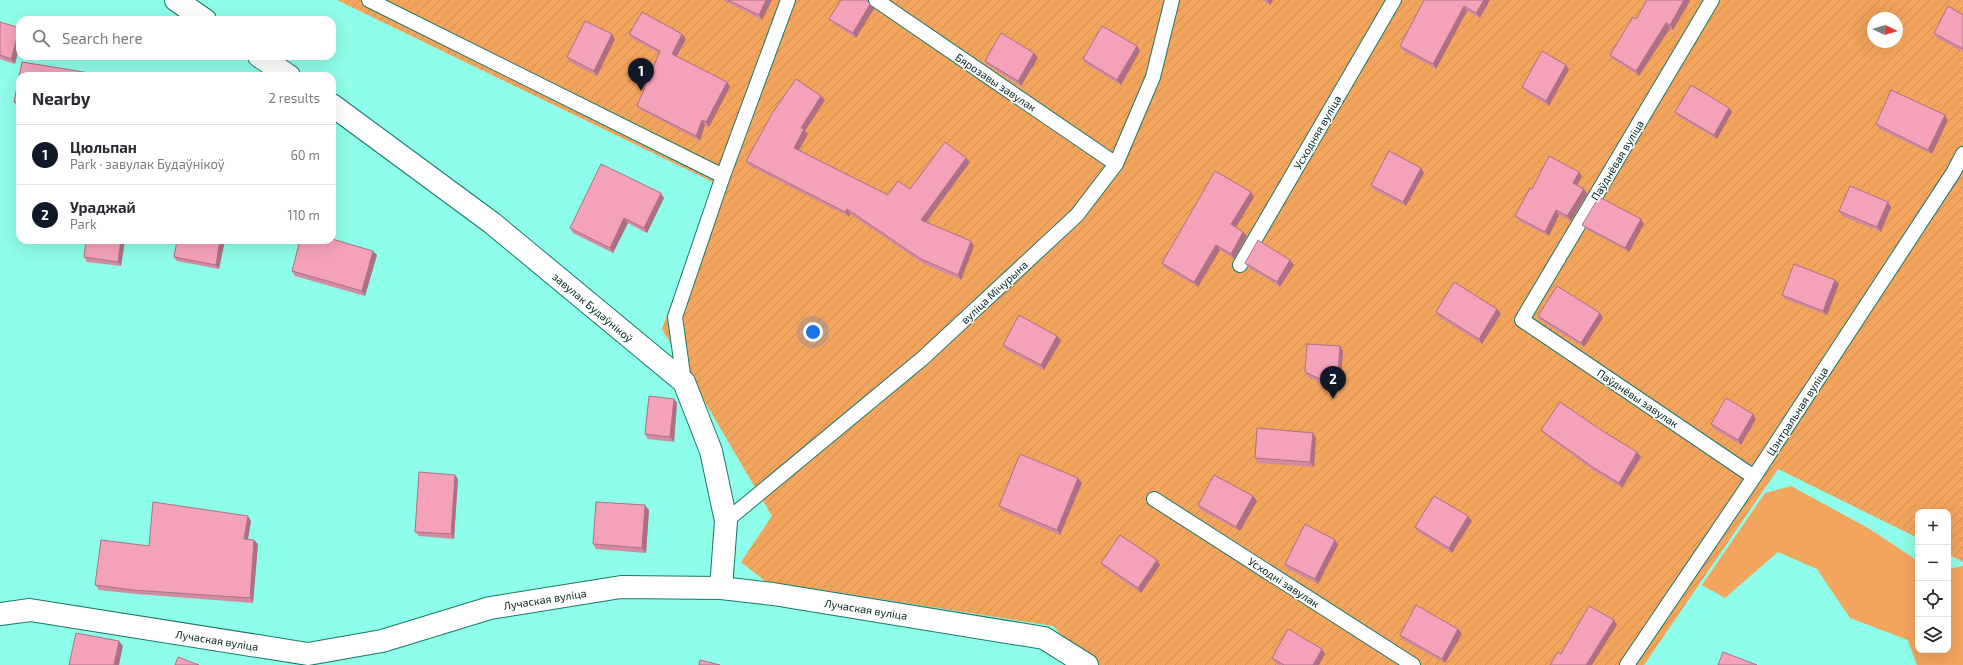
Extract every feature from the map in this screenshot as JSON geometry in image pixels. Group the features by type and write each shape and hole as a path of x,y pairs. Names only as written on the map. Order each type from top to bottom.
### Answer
{"street":[{"path":"176,0 200,16"},
{"path":"265,60 283,72"},
{"name":"завулак Будаўнікоў","path":"336,108 492,223 684,382 711,451 726,521 721,588"},
{"name":"Лучаская вуліца","path":"0,614 30,610 308,654 382,641 490,608 621,587 721,588 773,594 1044,638 1087,665"}],"lane":[{"path":"369,0 723,176"},
{"path":"684,382 675,317 723,176 788,0"},
{"name":"Бярозавы завулак","path":"876,0 1116,164"},
{"name":"вуліца Мічурына","path":"726,521 923,358 1077,214 1116,164 1153,77 1172,0"},
{"name":"Усходняя вуліца","path":"1240,265 1394,0"},
{"name":"Паўднёвая вуліца","path":"1522,320 1712,0"},
{"name":"Цэнтральная вуліца","path":"1627,665 1958,174 1963,154"},
{"name":"Паўднёвы завулак","path":"1522,320 1754,477"},
{"name":"Усходні завулак","path":"1154,499 1413,665"}],"shaded area":[{"path":"337,0 1963,0 1963,562 1951,556 1951,509 1915,509 1915,537 1778,469 1644,665 1091,665 1053,626 765,581 741,562 772,516 662,329 715,183"},
{"path":"1791,486 1868,528 1915,559 1915,653 1951,653 1951,568 1963,566 1963,665 1917,665 1908,640 1850,618 1817,569 1778,552 1725,598 1702,585 1765,493"}],"building":[{"path":"728,0 766,0 759,15"},
{"path":"841,0 866,0 870,4 853,33 829,19"},
{"path":"1424,0 1484,0 1476,13 1464,6 1433,64 1400,46"},
{"path":"1647,0 1684,0 1670,25 1666,23 1636,71 1610,55 1633,17 1636,19"},
{"path":"1948,6 1963,15 1963,49 1934,33"},
{"path":"642,12 682,34 672,54 727,82 706,122 702,120 696,136 637,106 660,51 629,34"},
{"path":"585,21 612,34 594,71 567,57"},
{"path":"0,22 16,27 16,42 11,59 0,55"},
{"path":"1102,26 1137,46 1117,80 1083,59"},
{"path":"1001,33 1034,53 1018,81 985,61"},
{"path":"1542,51 1566,65 1546,101 1522,87"},
{"path":"22,62 84,72 20,72"},
{"path":"796,79 821,96 801,128 804,129 794,148 888,195 898,181 910,189 945,142 966,158 921,220 971,241 958,275 921,259 847,209 845,212 746,161 773,112"},
{"path":"1691,85 1729,108 1714,135 1675,112"},
{"path":"1891,90 1945,115 1928,150 1876,124"},
{"path":"16,92 16,102 14,102"},
{"path":"1389,151 1421,168 1403,202 1371,185"},
{"path":"1549,156 1579,172 1573,183 1584,189 1567,216 1556,210 1545,232 1515,216 1530,188 1532,189"},
{"path":"601,164 661,193 644,228 624,218 610,248 570,228"},
{"path":"1215,171 1251,192 1231,224 1243,232 1231,254 1216,245 1194,282 1162,263"},
{"path":"1850,186 1888,202 1877,227 1839,211"},
{"path":"1599,197 1641,219 1625,248 1582,225"},
{"path":"336,240 373,251 362,291 292,271 299,244 336,244"},
{"path":"1258,240 1290,260 1277,282 1245,263"},
{"path":"86,244 120,244 118,262 84,257"},
{"path":"176,244 219,244 216,265 174,257"},
{"path":"1794,264 1835,280 1823,311 1782,295"},
{"path":"1454,282 1497,309 1479,339 1436,312"},
{"path":"1557,286 1600,313 1581,343 1538,316"},
{"path":"1019,315 1057,336 1041,365 1003,345"},
{"path":"1307,344 1340,346 1337,387 1305,372"},
{"path":"649,396 674,399 670,437 645,434"},
{"path":"1726,398 1753,414 1738,440 1711,424"},
{"path":"1560,402 1637,452 1619,483 1594,468 1541,430"},
{"path":"1257,428 1313,433 1310,462 1255,458"},
{"path":"1020,454 1078,478 1057,530 999,506"},
{"path":"419,472 455,475 451,534 415,532"},
{"path":"1214,475 1253,496 1236,527 1198,505"},
{"path":"1434,496 1468,516 1449,548 1415,527"},
{"path":"153,502 248,516 244,539 254,540 250,598 133,590 95,585 101,540 149,546"},
{"path":"596,502 645,505 642,548 593,544"},
{"path":"1305,524 1335,540 1315,579 1285,564"},
{"path":"1120,535 1157,560 1138,588 1101,563"},
{"path":"1416,605 1458,629 1442,659 1400,635"},
{"path":"1589,606 1614,620 1586,665 1550,665 1558,652 1561,654"},
{"path":"1288,629 1322,649 1313,665 1284,665 1272,658"},
{"path":"76,633 119,641 114,665 69,665"},
{"path":"1723,652 1757,665 1718,665"},
{"path":"178,657 199,665 175,665"},
{"path":"700,660 720,665 699,665"}],"place":[{"name":"Цюльпан","path":"641,91"},
{"name":"Ураджай","path":"1333,399"}]}
